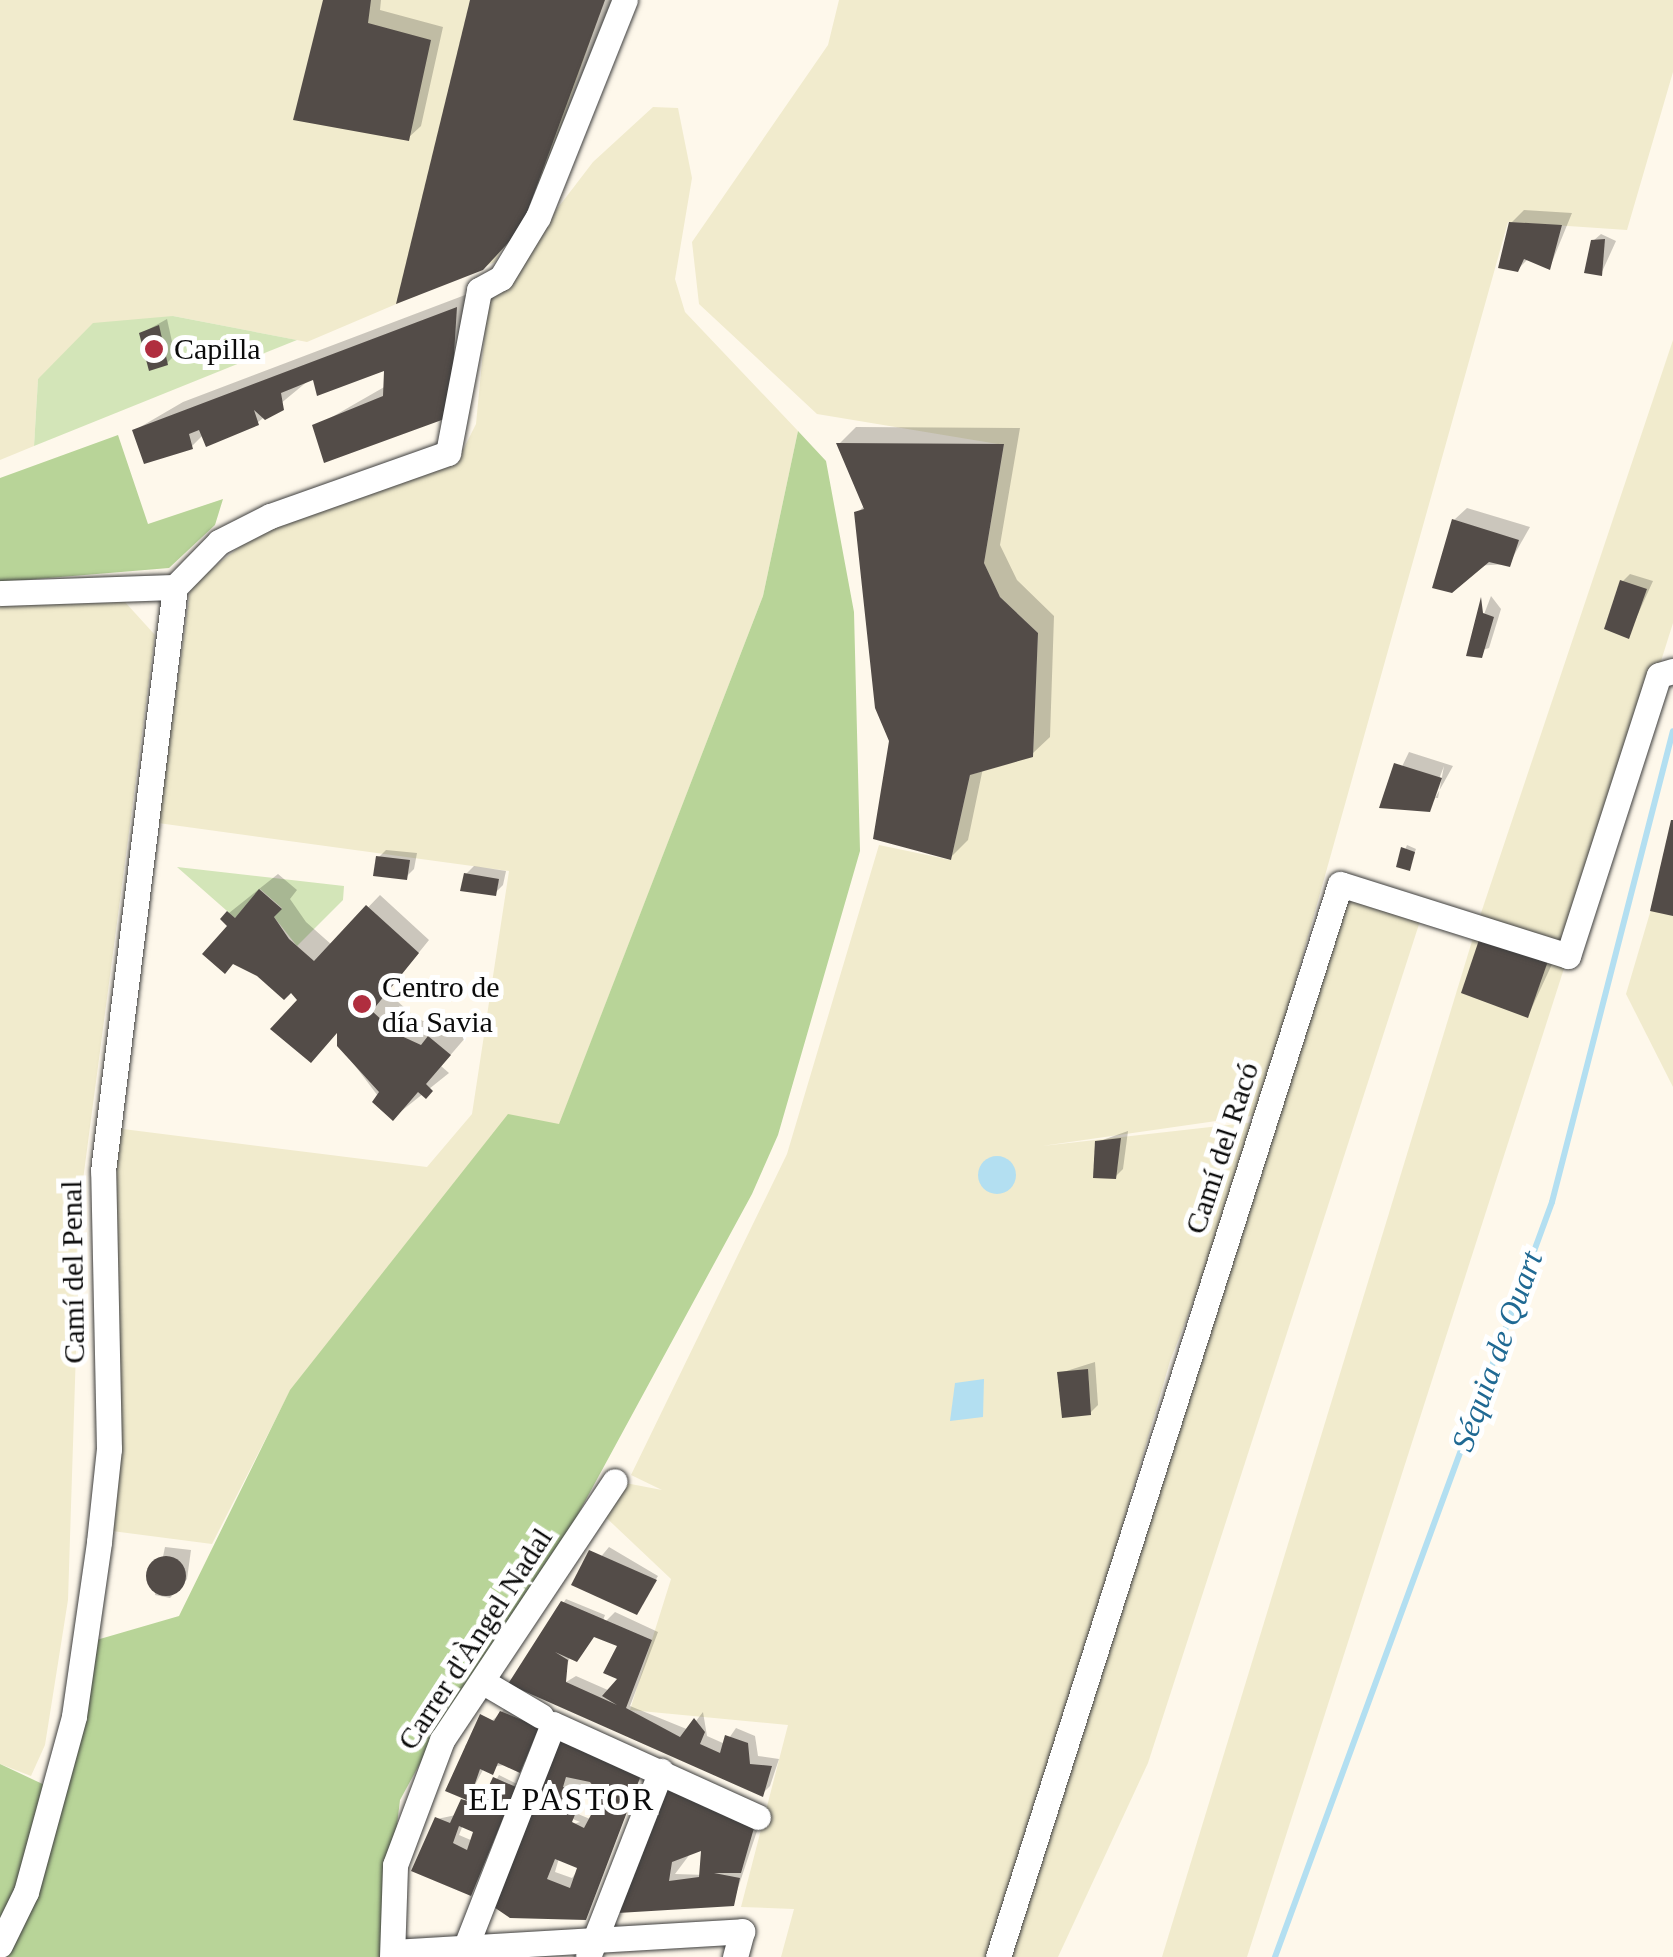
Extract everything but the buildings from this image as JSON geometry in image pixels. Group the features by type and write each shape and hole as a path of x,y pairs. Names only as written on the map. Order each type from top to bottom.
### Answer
{"street":[{"path":"0,593 175,587 219,542 270,516 448,453 479,290 501,278 538,217 625,0"},
{"name":"Camí del Penal","path":"0,1945 26,1892 74,1716 98,1542 109,1449 102,1171 175,587"},
{"name":"Camí del Racó","path":"998,1957 1340,884 1568,956 1666,673"},
{"name":"Carrer d'Àngel Nadal","path":"393,1954 395,1865 413,1806 442,1740 484,1683 615,1481"},
{"path":"484,1683 547,1720 758,1817"},
{"path":"466,1946 547,1720"},
{"path":"590,1947 661,1772"},
{"path":"393,1954 466,1946 590,1947 742,1931 736,1957"}],"shaded area":[{"path":"0,0 604,0 548,165 495,262 307,342 173,316 38,379 34,446 0,460"},
{"path":"839,0 1673,0 1673,72 1627,230 1508,222 1258,1115 1042,1146 1264,1121 1170,1361 998,1957 781,1957 794,1909 741,1907 788,1725 630,1710 671,1579 597,1509 615,1481 662,1490 631,1475 787,1154 879,845 951,860 970,775 1033,756 1038,633 1000,597 984,563 1004,445 817,414 699,304 692,242 828,45"},
{"path":"653,107 678,108 692,178 675,279 685,312 798,431 763,596 559,1125 508,1115 290,1391 212,1544 112,1531 115,1128 427,1167 472,1114 509,871 158,823 191,585 259,532 458,460 476,424 488,299 593,162"},
{"path":"1673,340 1673,623 1568,956 1247,1957 1162,1957 1476,928"},
{"path":"125,602 155,635 81,1195 68,1600 45,1745 31,1776 0,1764 0,606"},
{"path":"1673,835 1673,1087 1626,994"},
{"path":"1340,884 1421,918 1148,1763 1058,1957 1005,1957"}],"green space":[{"path":"173,316 297,340 34,446 38,379 93,323"},
{"path":"798,431 826,461 854,612 860,851 778,1135 752,1194 495,1667 435,1736 400,1800 381,1957 0,1957 93,1641 179,1616 290,1390 508,1114 559,1124 763,596"},
{"path":"118,435 148,524 223,499 215,525 169,568 0,582 0,478"},
{"path":"177,867 344,886 343,900 297,946 274,917 282,908 260,889 235,918"},
{"path":"0,1764 51,1788 0,1945"}],"water":[{"path":"997,1156 1011,1161 1016,1175 1011,1189 997,1194 983,1189 978,1175 983,1161"},
{"path":"984,1379 983,1417 950,1421 955,1383"}],"waterway":[{"name":"Séquia de Quart","path":"1275,1957 1552,1202 1673,731"}],"place":[{"name":"Capilla","path":"154,349"},
{"name":"Centro de día Savia","path":"362,1004"}],"district":[{"name":"EL PASTOR","path":"562,1799"}]}
